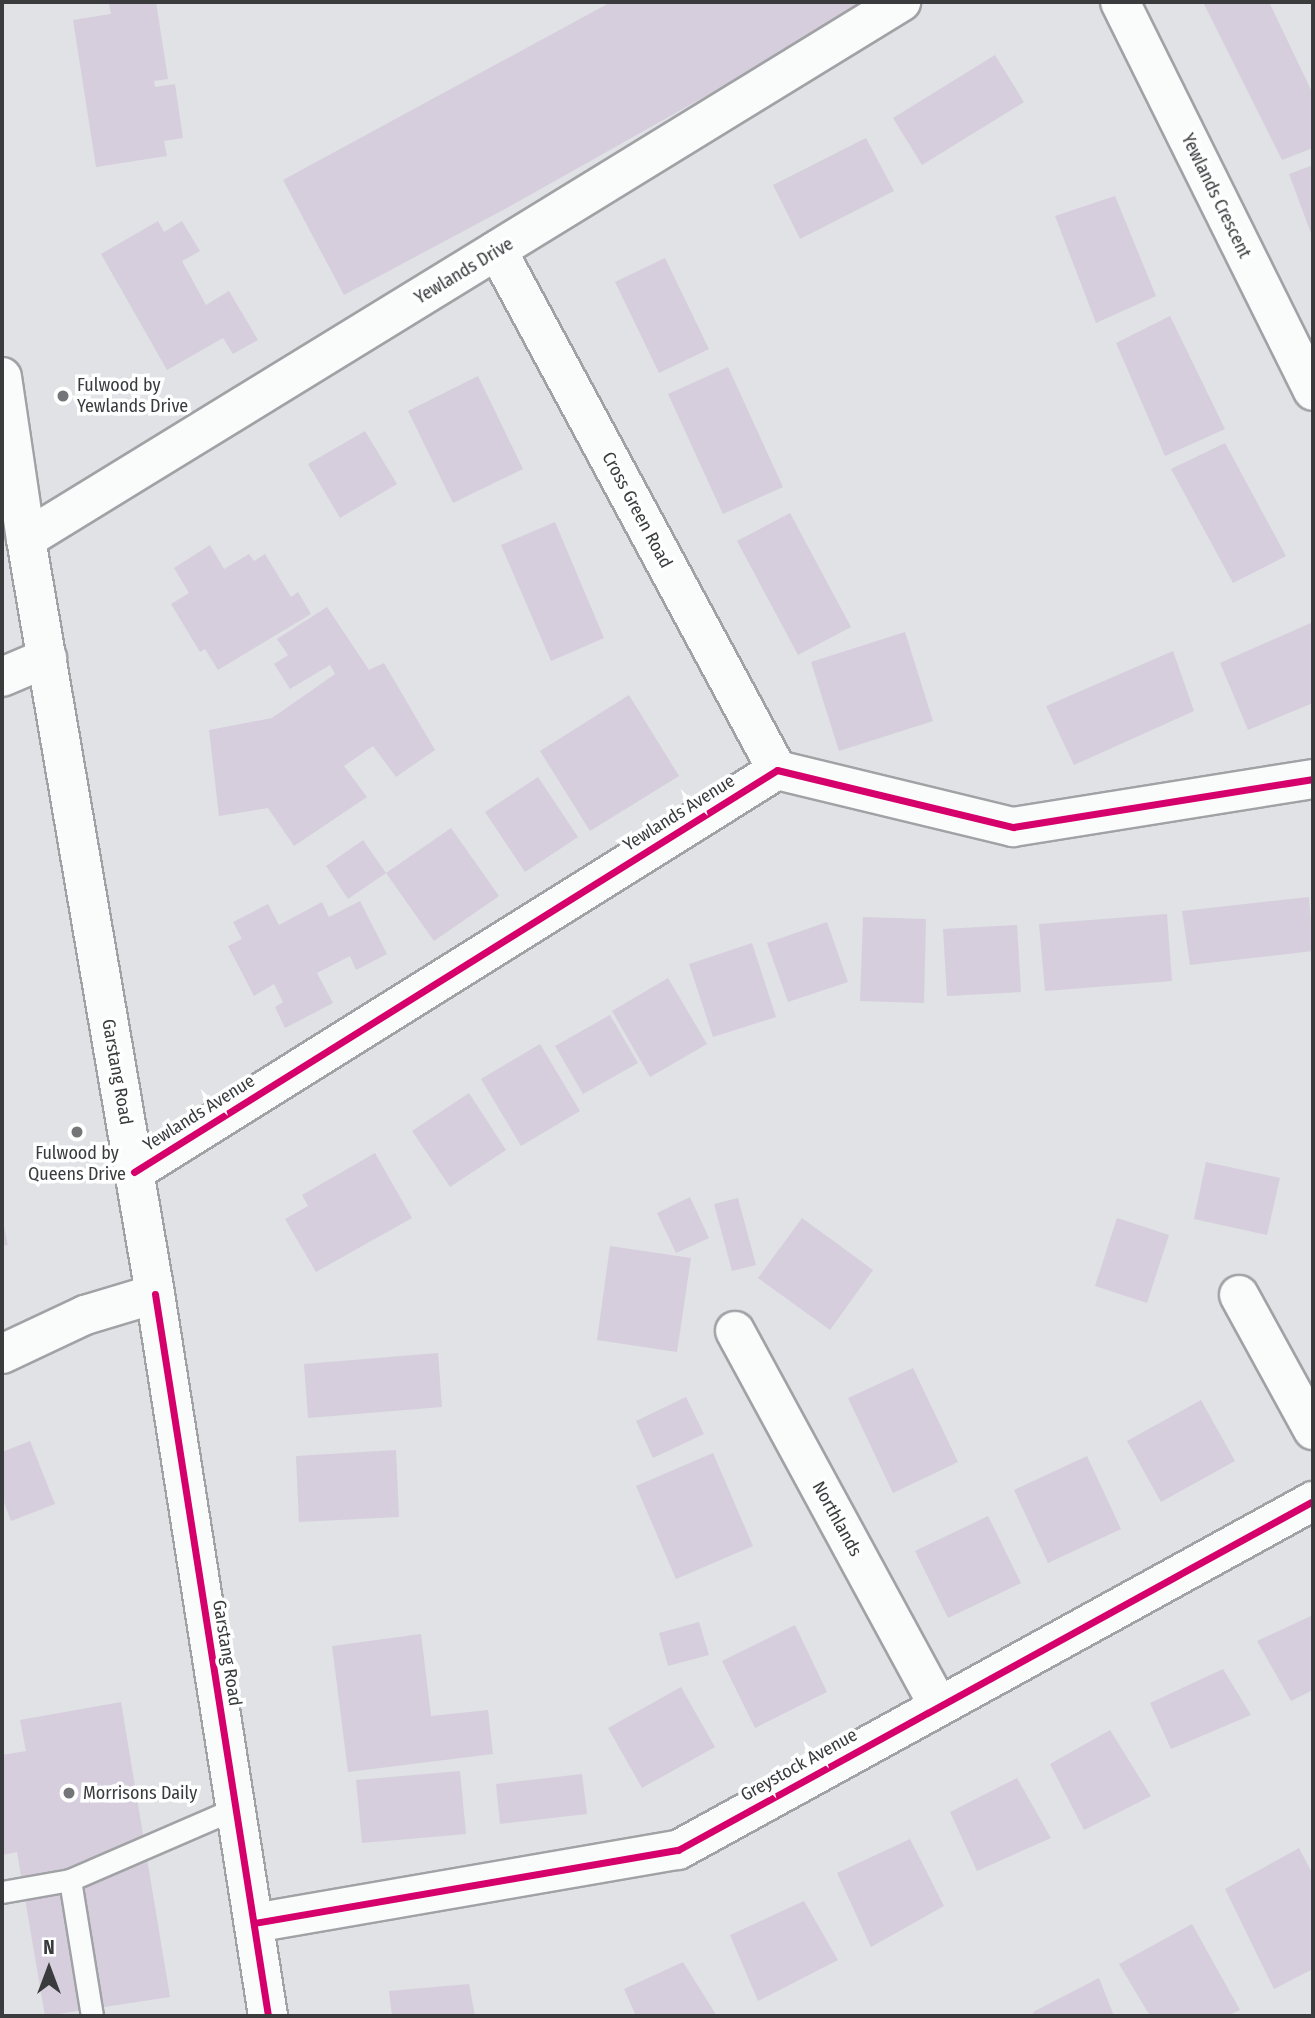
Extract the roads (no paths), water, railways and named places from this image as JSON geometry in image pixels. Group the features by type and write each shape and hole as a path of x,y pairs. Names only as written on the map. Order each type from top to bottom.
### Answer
{"main road":[{"name":"Yewlands Drive","path":"26,539 901,2"},
{"name":"Yewlands Crescent","path":"1120,2 1313,391"},
{"name":"Cross Green Road","path":"497,250 777,770"},
{"name":"Garstang Road","path":"2,377 26,539 155,1294 268,2016"},
{"path":"2,677 47,658"},
{"path":"777,770 1013,827 1313,779"},
{"name":"Yewlands Avenue","path":"134,1172 777,770"},
{"path":"2,1354 85,1315 155,1294"},
{"path":"1239,1294 1313,1430"},
{"name":"Northlands","path":"735,1331 939,1706"},
{"name":"Greystock Avenue","path":"254,1923 678,1850 1313,1501"}],"lane":[{"path":"2,1892 70,1880 236,1808"},
{"path":"70,1880 92,2016"}],"place":[{"name":"Fulwood by Yewlands Drive","path":"63,396"},
{"name":"Fulwood by Queens Drive","path":"77,1132"},
{"name":"Morrisons Daily","path":"69,1793"}]}
